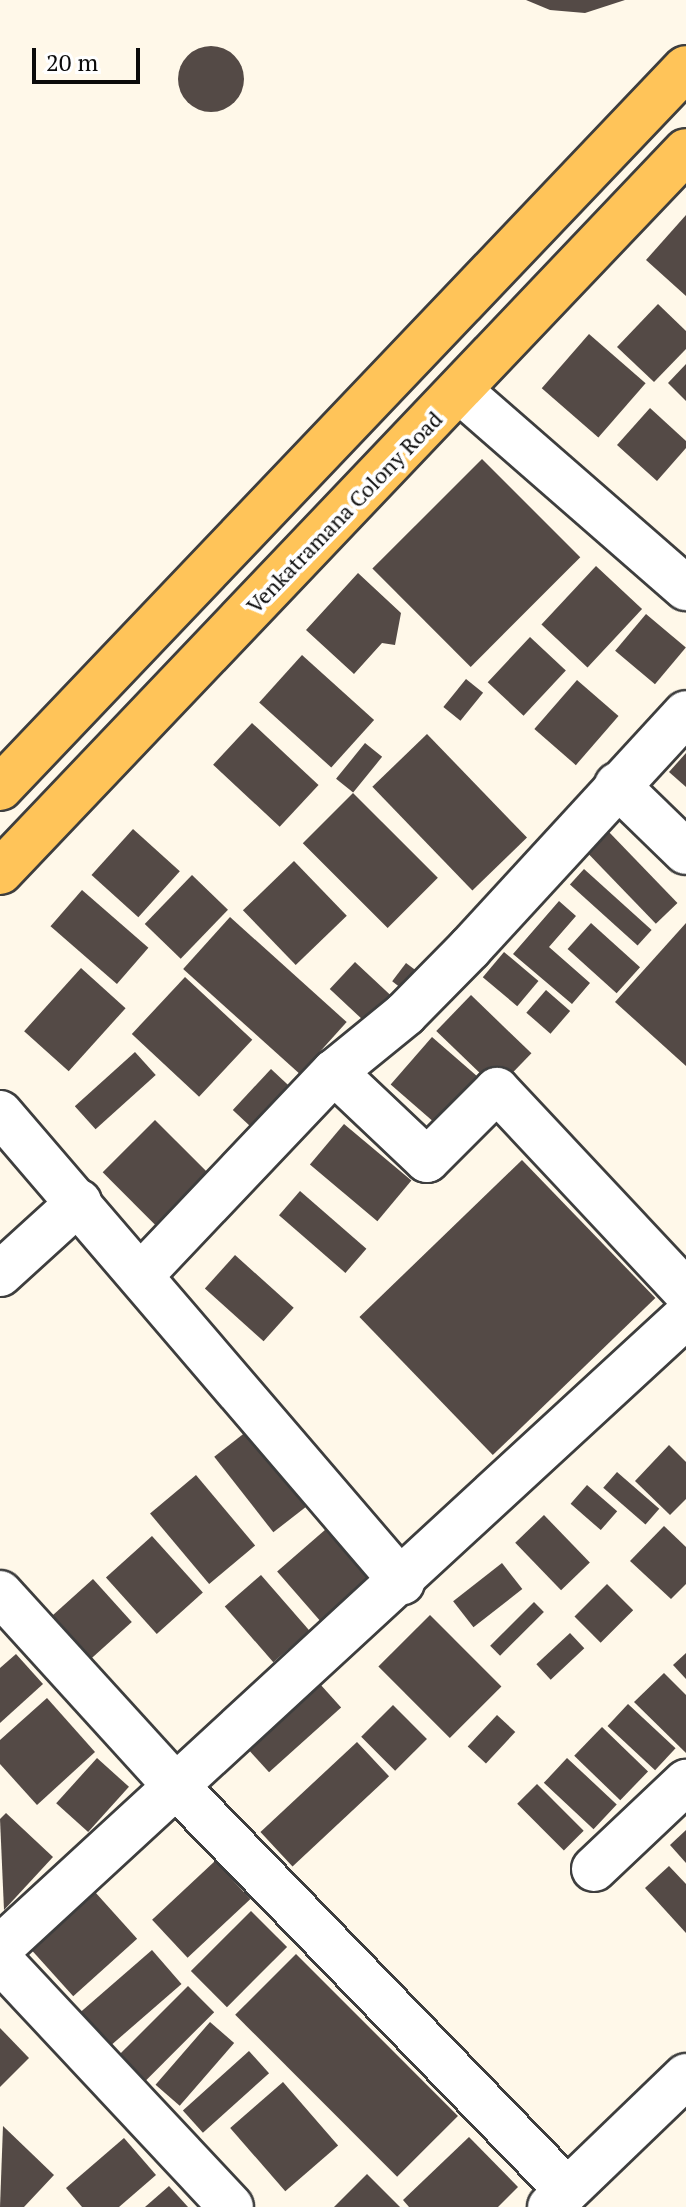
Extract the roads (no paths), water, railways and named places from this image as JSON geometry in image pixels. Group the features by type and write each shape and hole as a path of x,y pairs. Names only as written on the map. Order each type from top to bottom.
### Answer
{"main road":[{"path":"0,788 686,68"},
{"name":"Venkatramana Colony Road","path":"0,872 686,151"}],"street":[{"path":"460,391 686,588"},
{"path":"142,1274 334,1072 427,992 686,713"},
{"path":"617,785 686,852"},
{"path":"334,1072 427,1160 497,1090 686,1292"},
{"path":"0,1113 142,1274 402,1582"},
{"path":"0,1274 79,1202"},
{"path":"0,1948 175,1785 402,1582 686,1316"},
{"path":"0,1593 558,2199 686,2076"},
{"path":"594,1869 686,1782"},
{"path":"0,1960 231,2207"}]}
